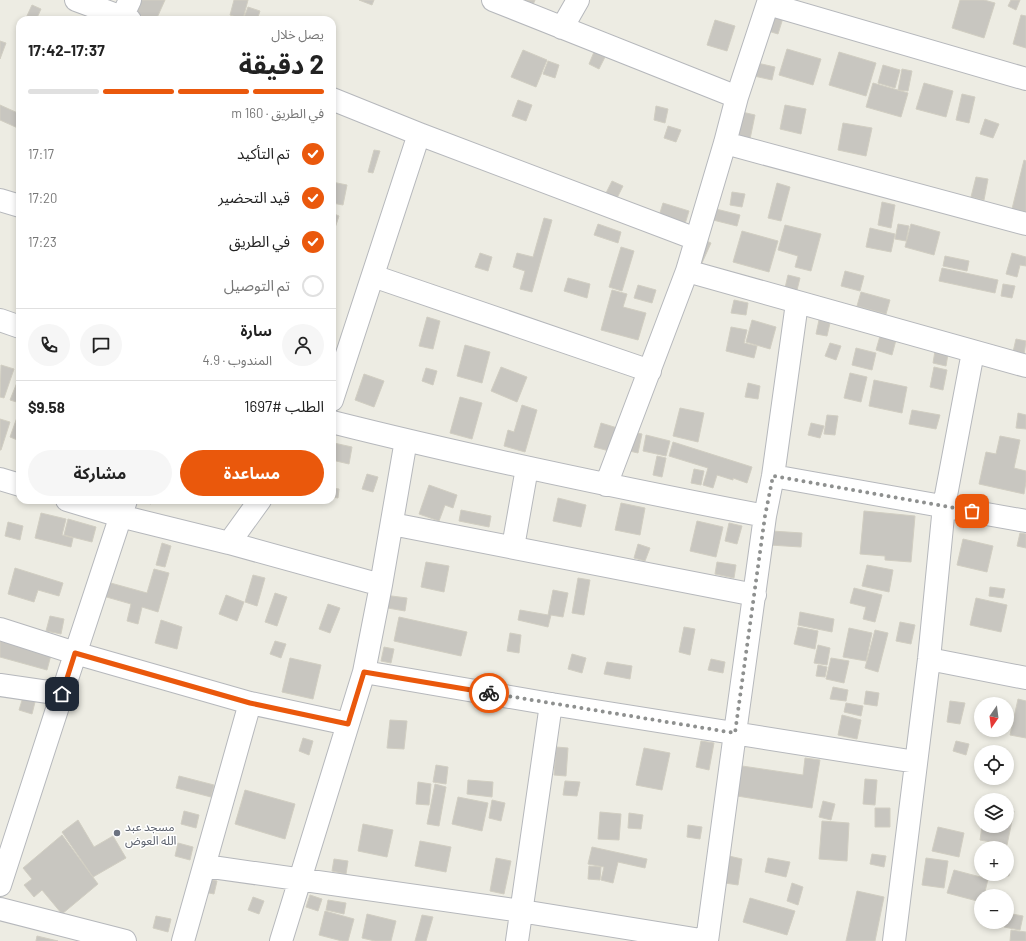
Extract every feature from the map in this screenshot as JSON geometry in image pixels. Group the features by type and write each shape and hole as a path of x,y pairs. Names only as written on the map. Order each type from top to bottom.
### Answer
{"street":[{"path":"76,0 127,12"},
{"path":"493,0 737,96"},
{"path":"562,28 578,0"},
{"path":"606,485 687,271 737,96 768,2 1026,79"},
{"path":"336,101 419,134 696,239"},
{"path":"336,388 419,134"},
{"path":"725,142 1026,224"},
{"path":"0,200 16,205"},
{"path":"687,271 1026,366"},
{"path":"373,276 650,371"},
{"path":"205,866 521,911 707,941 765,516 773,476 797,303"},
{"path":"0,320 16,326"},
{"path":"894,941 929,659 944,506 973,352"},
{"path":"336,423 527,468 765,516"},
{"path":"280,941 364,672 381,585 406,440"},
{"path":"513,547 527,468"},
{"path":"773,476 1026,521"},
{"path":"0,479 16,484"},
{"path":"95,504 123,508 229,542 381,585"},
{"path":"229,542 257,504"},
{"path":"0,885 123,508"},
{"path":"392,524 755,595"},
{"path":"0,629 75,653 250,703 348,724"},
{"path":"929,659 1026,678"},
{"path":"364,672 551,704 916,762"},
{"path":"0,685 62,694"},
{"path":"183,941 250,703"},
{"path":"517,941 551,704"},
{"path":"0,909 123,941"}],"building":[{"path":"136,0 165,0 158,16 142,16 131,12"},
{"path":"234,0 248,0 244,16 230,15"},
{"path":"359,0 374,0 372,5"},
{"path":"519,0 535,0 533,5"},
{"path":"960,0 984,0 995,3 984,38 952,28"},
{"path":"1011,0 1020,0 1016,10 1008,6"},
{"path":"32,5 41,9 38,16 27,16"},
{"path":"248,7 260,11 258,16 245,16"},
{"path":"763,12 783,18 778,34 758,28"},
{"path":"1021,15 1026,16 1026,48 1013,44"},
{"path":"715,20 735,26 727,51 707,45"},
{"path":"0,41 6,43 0,59"},
{"path":"787,49 821,59 813,85 779,75"},
{"path":"523,50 547,60 536,87 511,77"},
{"path":"594,52 605,57 599,69 589,64"},
{"path":"839,52 876,63 866,96 829,85"},
{"path":"548,61 559,65 555,78 543,74"},
{"path":"757,63 775,67 772,80 754,76"},
{"path":"883,65 900,70 895,88 878,83"},
{"path":"902,69 912,71 908,91 898,90"},
{"path":"873,83 908,93 901,117 866,107"},
{"path":"924,83 953,91 946,117 916,109"},
{"path":"962,94 975,97 969,123 956,120"},
{"path":"518,100 532,105 526,121 512,116"},
{"path":"0,105 16,112 16,127 0,120"},
{"path":"785,105 806,109 801,134 780,129"},
{"path":"656,106 668,109 665,123 654,120"},
{"path":"742,112 755,115 750,139 738,136"},
{"path":"985,119 999,124 993,138 980,134"},
{"path":"843,123 872,128 866,156 838,150"},
{"path":"668,126 681,130 676,142 664,138"},
{"path":"374,150 380,151 373,173 368,172"},
{"path":"1024,160 1026,161 1026,212 1012,209"},
{"path":"976,177 988,179 984,200 971,197"},
{"path":"612,181 623,186 617,198 606,193"},
{"path":"336,183 347,185 343,205 336,204"},
{"path":"777,183 790,187 781,221 768,218"},
{"path":"732,192 745,194 742,207 730,205"},
{"path":"882,202 895,205 891,228 878,225"},
{"path":"663,203 689,211 685,224 659,216"},
{"path":"716,209 740,215 737,226 713,220"},
{"path":"336,215 339,216 336,225"},
{"path":"544,218 552,220 532,292 520,289 525,271 513,267 517,253 533,257"},
{"path":"598,224 621,232 618,243 594,235"},
{"path":"898,224 909,226 906,241 895,239"},
{"path":"911,224 940,232 934,255 905,247"},
{"path":"785,225 821,234 811,271 795,267 798,256 778,250"},
{"path":"870,228 895,234 891,252 866,247"},
{"path":"742,231 778,241 769,272 733,262"},
{"path":"702,239 711,243 702,263 693,259"},
{"path":"621,247 634,251 622,291 609,287"},
{"path":"480,253 492,257 488,271 475,267"},
{"path":"1012,253 1026,257 1026,266 1020,265 1017,277 1006,274"},
{"path":"945,256 969,261 967,271 943,266"},
{"path":"942,268 998,280 995,293 939,281"},
{"path":"845,271 864,276 860,291 841,286"},
{"path":"788,275 800,278 797,290 785,288"},
{"path":"568,278 590,284 587,298 564,291"},
{"path":"1003,284 1015,286 1012,298 1001,296"},
{"path":"638,285 656,290 652,303 634,298"},
{"path":"612,290 627,294 623,307 646,313 638,340 601,330"},
{"path":"861,292 890,300 886,314 857,306"},
{"path":"734,300 748,303 746,315 731,313"},
{"path":"427,317 440,321 433,349 419,346"},
{"path":"752,320 776,327 770,349 746,342"},
{"path":"819,320 830,323 827,336 816,334"},
{"path":"731,327 747,330 744,343 757,346 754,358 726,351"},
{"path":"880,336 896,340 892,355 876,350"},
{"path":"1016,339 1026,341 1024,355 1013,352"},
{"path":"830,343 841,346 836,360 825,356"},
{"path":"465,345 490,352 482,383 457,376"},
{"path":"856,348 876,353 872,370 852,365"},
{"path":"935,351 948,354 946,366 933,363"},
{"path":"1,365 14,369 4,398 0,397"},
{"path":"501,367 527,377 517,402 491,391"},
{"path":"934,367 947,370 943,390 930,387"},
{"path":"426,368 437,371 433,385 422,381"},
{"path":"850,373 867,377 861,402 844,398"},
{"path":"364,374 384,381 374,407 355,400"},
{"path":"874,380 907,387 902,413 869,406"},
{"path":"748,383 760,386 758,399 745,397"},
{"path":"16,385 16,402 10,400"},
{"path":"460,397 482,403 472,439 450,433"},
{"path":"522,405 537,410 525,452 504,446 508,430 514,432"},
{"path":"680,408 704,413 698,442 673,436"},
{"path":"912,410 940,415 936,429 909,424"},
{"path":"1018,413 1026,415 1026,429 1016,428"},
{"path":"827,415 838,416 835,435 824,434"},
{"path":"0,419 10,422 1,450 0,450"},
{"path":"16,420 16,439 10,437"},
{"path":"601,423 624,430 617,453 594,447"},
{"path":"811,423 824,426 820,438 808,435"},
{"path":"626,431 642,434 638,453 621,449"},
{"path":"646,435 670,441 666,456 643,451"},
{"path":"1000,436 1020,440 1014,468 1026,471 1024,494 979,484 986,452 996,454"},
{"path":"673,442 752,467 747,483 733,478 733,480 717,475 713,488 703,485 708,468 669,456"},
{"path":"336,443 352,447 349,464 336,461"},
{"path":"657,456 666,458 662,477 653,475"},
{"path":"694,469 704,471 701,485 691,483"},
{"path":"367,474 378,477 373,492 362,489"},
{"path":"429,485 457,495 453,508 445,505 439,521 419,514"},
{"path":"336,489 339,489 338,498 336,498"},
{"path":"558,498 586,505 581,527 553,521"},
{"path":"621,503 645,508 640,535 615,530"},
{"path":"461,510 491,516 489,527 459,521"},
{"path":"864,511 915,516 911,562 885,560 885,556 860,554"},
{"path":"41,513 66,519 62,535 73,538 71,547 35,538"},
{"path":"68,519 96,527 92,542 64,535"},
{"path":"697,521 723,527 716,557 690,551"},
{"path":"8,522 23,526 20,540 5,536"},
{"path":"729,523 742,526 737,544 725,541"},
{"path":"772,531 802,533 801,547 770,545"},
{"path":"1020,533 1026,534 1026,548 1017,546"},
{"path":"963,539 993,546 987,572 957,565"},
{"path":"162,543 171,546 165,567 156,565"},
{"path":"638,544 650,548 645,561 634,558"},
{"path":"426,562 449,566 444,592 421,587"},
{"path":"717,562 736,565 734,578 715,574"},
{"path":"867,565 893,570 889,592 862,586"},
{"path":"15,568 63,583 59,596 38,590 34,602 8,594"},
{"path":"154,569 169,573 158,612 142,607 138,624 127,621 131,604 103,596 107,582 147,593"},
{"path":"253,575 265,578 257,606 245,602"},
{"path":"578,578 590,580 584,615 572,613"},
{"path":"990,587 1005,589 1003,598 989,596"},
{"path":"854,588 882,595 875,622 863,619 866,607 850,603"},
{"path":"553,590 568,593 563,617 551,615 548,627 518,620 520,610 548,615"},
{"path":"275,593 287,597 277,626 265,622"},
{"path":"226,595 244,602 237,621 219,614"},
{"path":"384,595 407,598 405,611 382,607"},
{"path":"976,598 1007,605 1001,632 970,625"},
{"path":"328,604 340,608 330,633 319,629"},
{"path":"800,612 834,619 832,632 798,625"},
{"path":"50,616 64,619 61,634 46,631"},
{"path":"399,617 467,632 461,656 394,641"},
{"path":"161,620 182,627 177,649 155,643"},
{"path":"900,622 915,625 911,644 896,641"},
{"path":"684,627 695,629 690,655 679,652"},
{"path":"798,627 818,631 815,649 794,644"},
{"path":"849,628 872,633 866,661 843,657"},
{"path":"875,630 888,633 878,672 865,668"},
{"path":"510,633 521,635 519,653 507,651"},
{"path":"0,641 51,655 47,670 0,657"},
{"path":"275,641 286,644 281,658 270,654"},
{"path":"818,645 830,648 827,665 814,663"},
{"path":"384,647 394,649 391,663 381,661"},
{"path":"572,654 586,658 582,673 568,669"},
{"path":"290,658 321,665 313,699 282,692"},
{"path":"831,658 849,661 844,683 826,679"},
{"path":"711,659 725,662 723,673 708,670"},
{"path":"607,662 632,666 630,679 604,674"},
{"path":"818,665 827,667 825,677 816,676"},
{"path":"833,687 848,690 846,701 830,699"},
{"path":"866,691 879,693 877,706 864,704"},
{"path":"24,694 36,698 32,714 19,710"},
{"path":"1018,699 1026,701 1026,738 1014,736 1014,717"},
{"path":"950,701 965,703 960,724 947,722"},
{"path":"846,703 863,706 861,716 844,712"},
{"path":"842,715 861,720 857,739 838,735"},
{"path":"390,720 407,721 404,749 387,748"},
{"path":"303,738 313,741 309,755 299,751"},
{"path":"701,741 714,743 709,770 696,767"},
{"path":"956,741 969,744 966,755 953,751"},
{"path":"556,747 568,748 566,776 554,775"},
{"path":"644,748 670,753 662,790 636,785"},
{"path":"805,758 820,760 812,808 737,796 742,766 803,775"},
{"path":"436,765 448,767 446,784 433,782"},
{"path":"179,776 214,785 211,797 176,788"},
{"path":"865,779 877,780 875,805 863,804"},
{"path":"468,780 493,782 492,797 467,794"},
{"path":"565,781 580,782 577,796 563,795"},
{"path":"418,782 431,784 429,805 416,804"},
{"path":"435,784 446,787 439,826 427,824"},
{"path":"245,790 295,804 285,839 235,824"},
{"path":"458,797 488,803 482,831 452,824"},
{"path":"492,800 505,803 501,821 489,818"},
{"path":"823,801 835,804 831,820 819,817"},
{"path":"875,808 890,808 890,827 875,827"},
{"path":"184,811 199,815 196,828 181,824"},
{"path":"600,812 621,814 619,840 598,839"},
{"path":"629,813 643,815 641,829 628,828"},
{"path":"78,820 94,847 113,836 126,858 93,877 62,832"},
{"path":"822,821 849,823 847,861 819,859"},
{"path":"363,824 393,830 387,857 358,851"},
{"path":"688,825 702,827 700,839 687,837"},
{"path":"938,827 964,833 959,857 932,851"},
{"path":"981,833 1009,833 1008,841 980,840"},
{"path":"62,835 98,884 62,914 42,890 34,897 24,885 32,879 23,868"},
{"path":"420,841 451,847 446,872 415,866"},
{"path":"178,843 193,847 190,860 175,856"},
{"path":"592,847 647,859 645,868 618,862 613,883 601,880 604,867 588,864"},
{"path":"872,854 886,856 884,867 870,864"},
{"path":"729,856 742,859 738,885 725,883"},
{"path":"496,858 511,861 504,894 490,891"},
{"path":"768,858 790,862 786,877 765,872"},
{"path":"926,858 948,861 944,888 922,885"},
{"path":"334,859 348,861 346,874 332,871"},
{"path":"589,866 601,867 600,880 588,879"},
{"path":"954,870 974,875 974,881 988,881 986,889 974,889 974,900 947,893"},
{"path":"206,879 217,881 214,894 204,892"},
{"path":"792,883 803,887 798,905 787,901"},
{"path":"857,891 884,897 875,941 846,941"},
{"path":"310,895 322,899 318,911 306,907"},
{"path":"253,897 264,901 259,914 248,910"},
{"path":"750,898 795,911 787,935 743,922"},
{"path":"328,900 346,903 344,914 326,910"},
{"path":"325,911 354,919 348,941 342,941 319,935"},
{"path":"367,914 396,921 391,941 375,941 362,938"},
{"path":"1014,914 1023,916 1020,930 1014,929"},
{"path":"422,915 433,917 426,941 415,941"},
{"path":"156,916 171,919 168,932 153,928"},
{"path":"1011,930 1026,932 1026,941 1010,941"},
{"path":"37,936 58,941 36,941"}],"way so far":[{"path":"489,693 735,733 765,516 773,476 972,511"}],"place":[{"name":"مسجد عبد الله العوض","path":"117,833"}],"route":[{"path":"62,694 75,653 250,703 348,724 364,672 489,693"}]}
